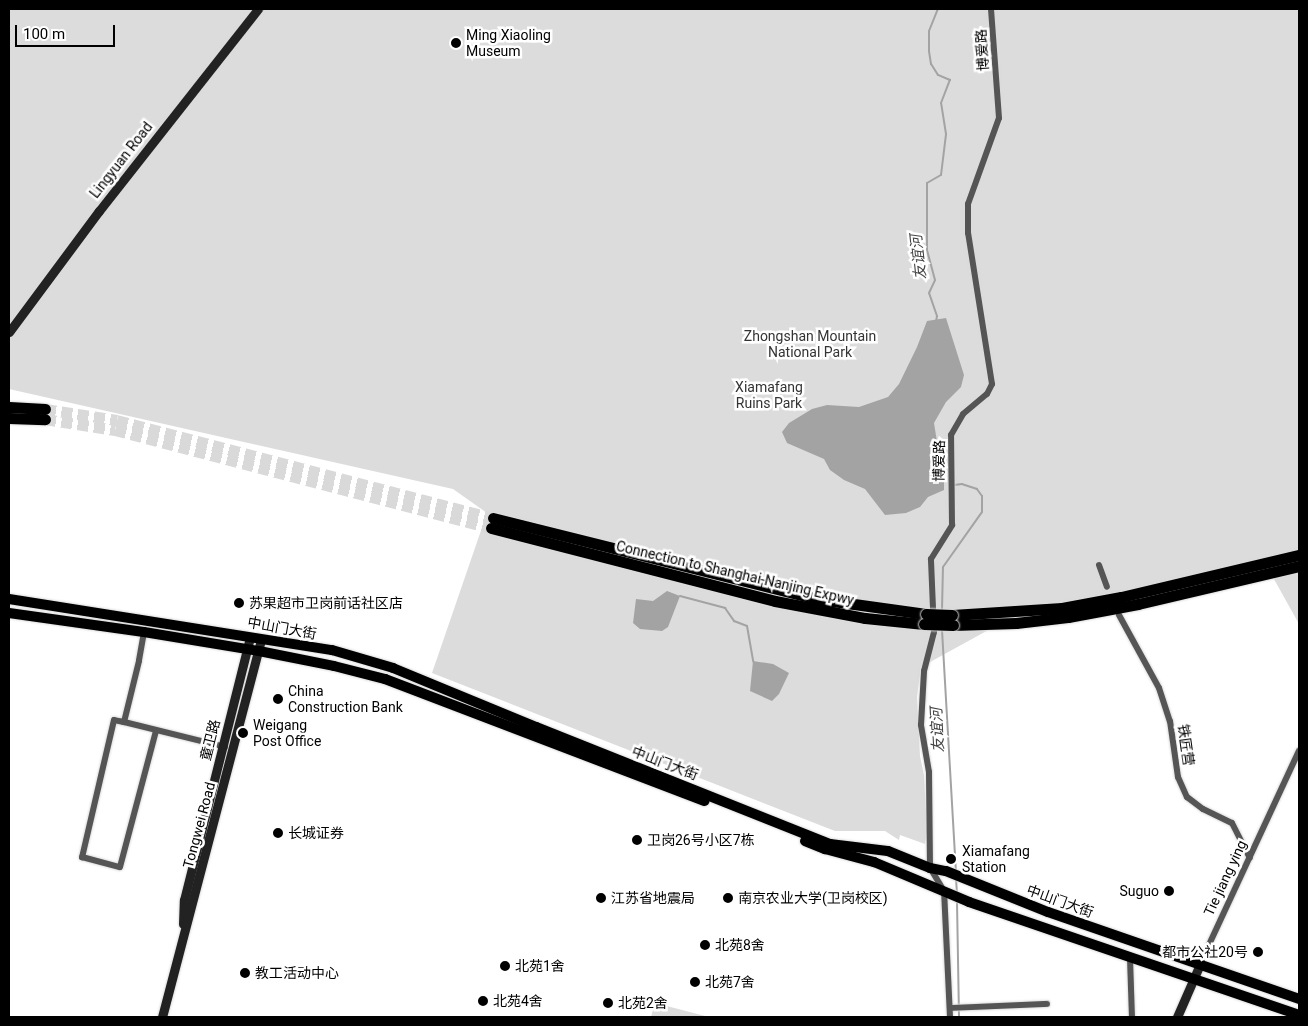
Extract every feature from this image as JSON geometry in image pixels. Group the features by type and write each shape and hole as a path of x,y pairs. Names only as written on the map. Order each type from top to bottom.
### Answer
{"highway":[{"path":"9,406 45,414 9,418"},
{"name":"Connection to Shanghai-Nanjing Expwy","path":"492,523 775,601 865,618 1016,623 1068,617 1138,604 1299,566"},
{"name":"Connection to Shanghai-Nanjing Expwy","path":"953,620 1062,608 1121,597 1299,555"}],"main road":[{"name":"中山门大街","path":"9,599 332,650 393,668 830,844 888,851 930,868 946,871 1048,912 1299,999"},
{"name":"中山门大街","path":"9,613 144,632 259,652 334,666 385,679 423,692 825,849 874,862 969,902 1299,1015"}],"street":[{"name":"Lingyuan Road","path":"9,332 105,203 258,9"},
{"name":"博爱路","path":"930,868 929,772 921,725 924,671 934,632 931,559 952,525 950,443 955,427 971,406 987,394 992,384 968,233 968,204 999,118 991,9"},
{"path":"1099,565 1107,587"},
{"name":"铁匠营","path":"1120,615 1159,688 1170,720 1178,777 1187,797 1203,809 1232,823 1250,858"},
{"path":"124,722 144,632"},
{"name":"童卫路","path":"183,939 184,900 250,636"},
{"name":"Tongwei Road","path":"162,1017 259,652 261,638"},
{"path":"156,731 120,867 82,857 114,720 233,748"},
{"name":"Tie jiang ying","path":"1177,1017 1299,751"},
{"path":"930,868 944,891 952,1008 950,1017"},
{"path":"1130,958 1132,1017"},
{"path":"952,1008 1047,1004"}],"green space":[{"name":"Zhongshan Mountain National Park","path":"9,9 1299,9 1299,624 1265,563 1021,612 921,667 917,697 920,756 924,775 927,831 925,844 900,835 899,840 885,831 835,831 432,673 487,513 453,489 9,389"},
{"path":"655,1003 709,1017 651,1017"}],"shaded area":[{"path":"946,318 964,375 961,387 946,402 934,423 938,448 936,457 930,464 931,471 944,479 944,490 928,497 920,507 906,513 885,515 865,489 844,480 830,470 824,459 787,443 782,432 789,423 812,409 827,405 859,407 888,397 899,384 927,321"},
{"path":"667,591 680,596 668,627 662,631 640,629 633,623 636,599 653,601"},
{"path":"753,661 773,664 789,673 779,694 772,701 750,691"}],"waterway":[{"name":"友谊河","path":"936,322 937,316 929,293 935,280 927,250 927,183 941,175 946,134 941,103 950,80 938,75 931,64 929,31 938,9"},
{"name":"友谊河","path":"942,610 943,567 982,512 982,496 977,489 962,484 954,485"},
{"path":"680,596 725,608 734,621 747,626 753,661"},
{"name":"友谊河","path":"942,630 956,872"},
{"name":"友谊河","path":"956,879 957,892"},
{"name":"友谊河","path":"957,902 959,1017"}],"tunnel":[{"path":"45,409 117,420 493,518"},
{"path":"45,419 115,430 491,528"}],"place":[{"name":"Ming Xiaoling Museum","path":"456,43"},
{"name":"苏果超市卫岗前话社区店","path":"239,603"},
{"name":"China Construction Bank","path":"278,699"},
{"name":"Weigang Post Office","path":"243,733"},
{"name":"长城证券","path":"278,833"},
{"name":"卫岗26号小区7栋","path":"637,840"},
{"name":"Xiamafang Station","path":"951,859"},
{"name":"Suguo","path":"1169,891"},
{"name":"江苏省地震局","path":"601,898"},
{"name":"南京农业大学(卫岗校区)","path":"728,898"},
{"name":"北苑8舍","path":"705,945"},
{"name":"都市公社20号","path":"1258,952"},
{"name":"北苑1舍","path":"505,966"},
{"name":"教工活动中心","path":"245,973"},
{"name":"北苑7舍","path":"695,982"},
{"name":"北苑4舍","path":"483,1001"},
{"name":"北苑2舍","path":"608,1003"}],"park label":[{"name":"Xiamafang Ruins Park","path":"769,396"}]}
